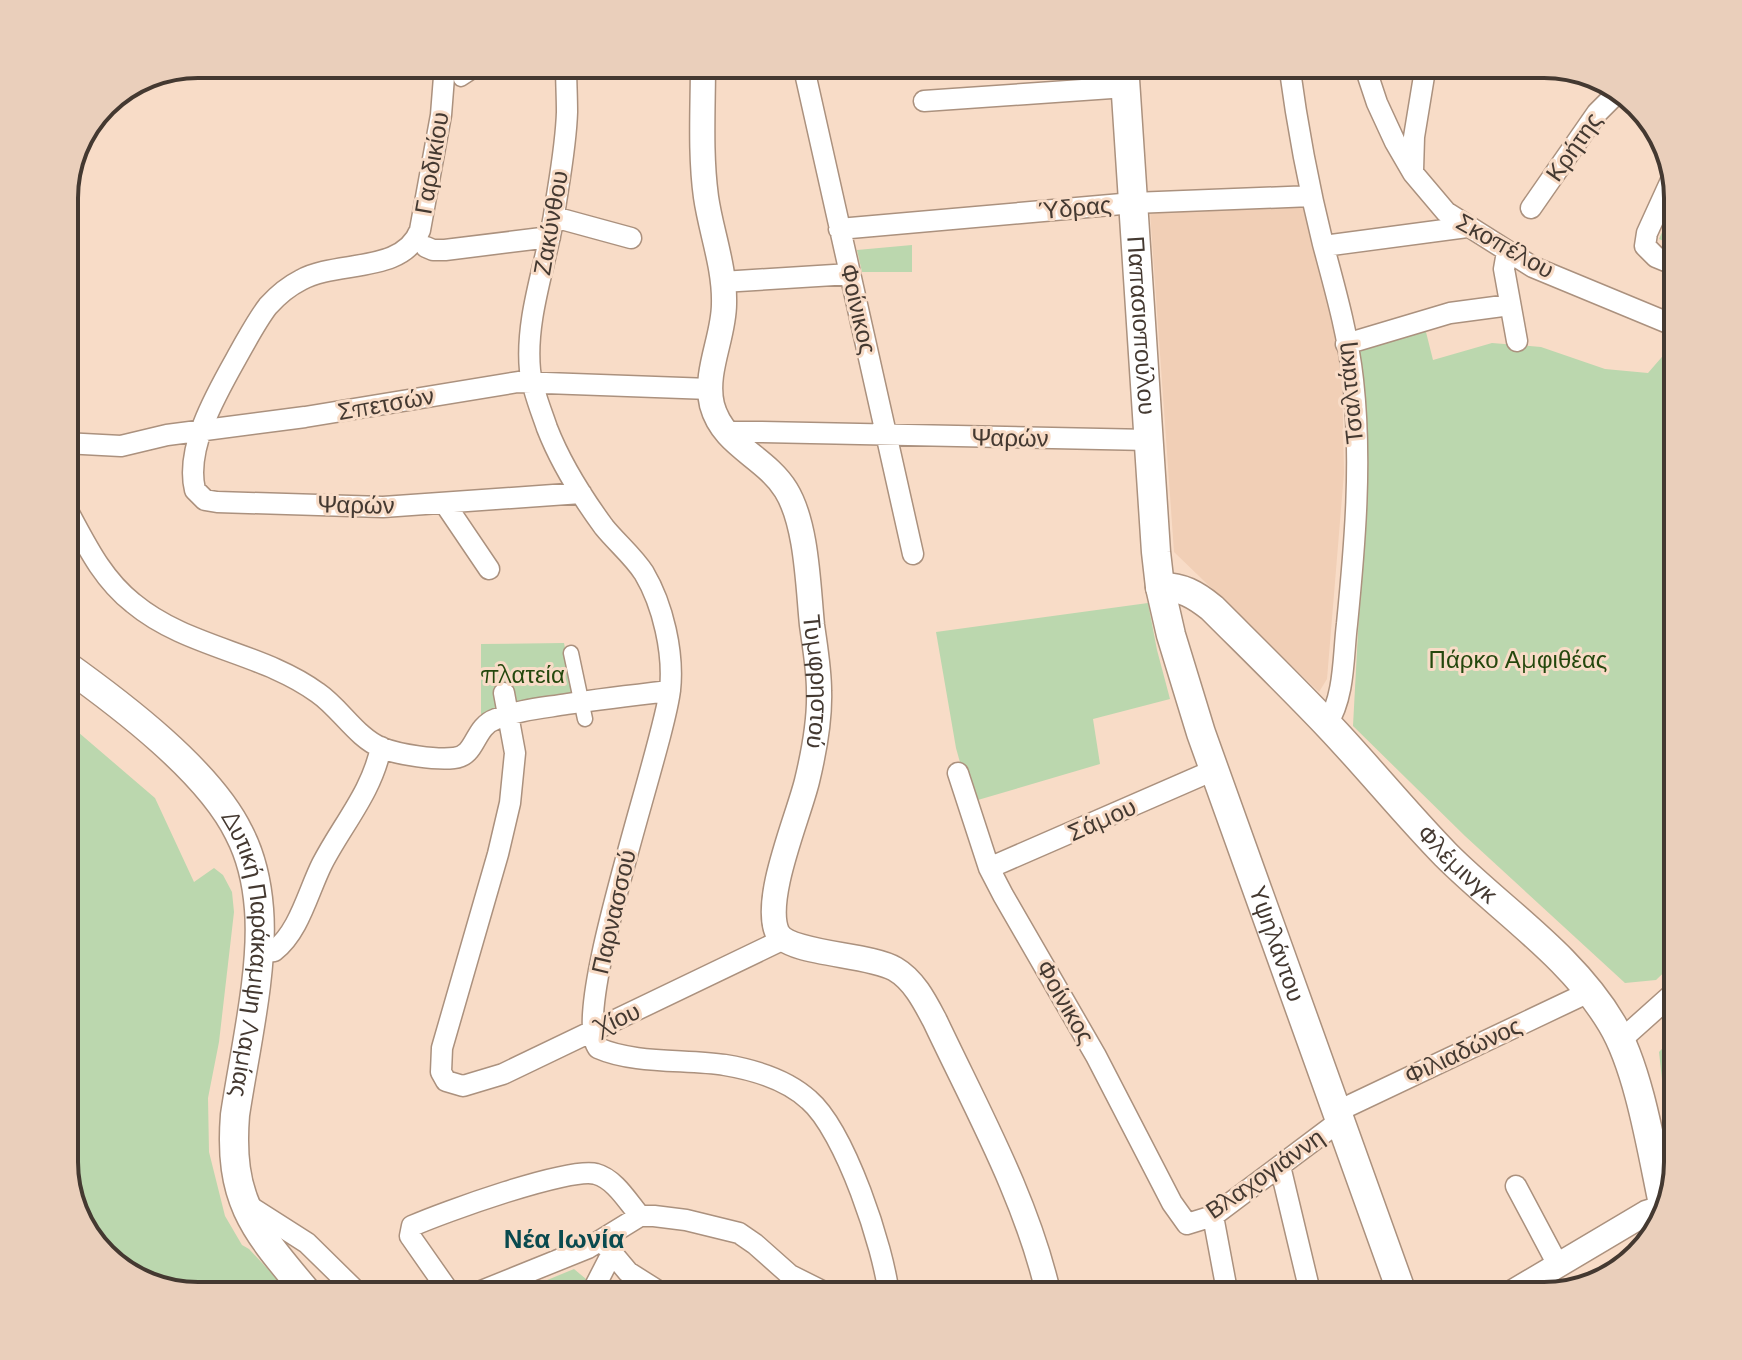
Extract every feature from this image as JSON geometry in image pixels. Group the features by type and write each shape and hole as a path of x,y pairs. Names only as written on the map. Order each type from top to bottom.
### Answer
{"main road":[{"name":"Παπασιοπούλου","path":"1125,78 1160,587"},
{"name":"Φλέμινγκ","path":"1160,587 1181,589 1212,608 1327,724 1447,856 1557,957 1604,1010 1621,1040 1647,1127 1660,1191"},
{"name":"Υψηλάντου","path":"1160,587 1171,635 1214,770 1398,1282"},
{"name":"Δυτική Παράκαμψη Λαμίας","path":"78,675 186,764 238,829 246,848 259,911 258,953 233,1140 235,1176 243,1202 260,1235 299,1282"}],"street":[{"name":"Γαρδικίου","path":"201,431 224,380 264,312 277,298 312,274 385,259 401,253 414,242 420,230 441,115 444,78"},
{"name":"Ζακύνθου","path":"532,381 532,332 552,227 567,114 566,78"},
{"name":"Τυμφρηστού","path":"703,78 705,183 724,304 710,389 717,419 732,439 776,477 795,509 817,669 818,718 813,753 772,908 775,926 782,940"},
{"name":"Φοίνικος","path":"806,78 913,554"},
{"path":"924,101 1109,78"},
{"name":"Τσαλτάκη","path":"1291,78 1312,196 1336,289 1354,392 1356,487 1349,604 1339,695 1335,713 1327,724"},
{"name":"Σκοπέλου","path":"1369,78 1385,123 1413,173 1437,203 1467,227 1533,267 1664,321"},
{"path":"1413,173 1414,137 1424,78"},
{"name":"Κρήτης","path":"1531,208 1597,113 1611,99"},
{"name":"Ύδρας","path":"839,229 1133,203 1312,196"},
{"path":"1664,196 1647,233 1647,250 1664,259"},
{"path":"426,247 445,250 552,227 631,238"},
{"path":"1324,246 1467,227"},
{"path":"1507,252 1504,269 1517,341"},
{"path":"722,282 850,274"},
{"path":"1346,344 1431,318 1510,305"},
{"name":"Σπετσών","path":"78,444 121,446 167,435 399,403 490,384 532,381 710,389"},
{"name":"Παρνασσού","path":"532,381 551,437 581,493 606,529 639,566 650,585 670,667 670,691 660,740 617,895 594,1000 592,1031"},
{"name":"Ψαρών","path":"201,431 193,475 195,490 205,500 383,507 581,493"},
{"name":"Ψαρών","path":"732,439 732,432 759,432 1149,440"},
{"path":"445,504 489,569"},
{"path":"78,529 98,565 131,602 183,634 303,682 381,747 407,754 460,757 470,750 485,723 506,715 583,710 670,691"},
{"path":"571,653 583,710"},
{"path":"504,693 506,715"},
{"name":"Χίου","path":"506,715 515,753 510,803 442,1048 441,1072 450,1084 463,1086 487,1080 782,940"},
{"path":"258,953 274,951 289,933 322,864 368,788 381,747"},
{"name":"Σάμου","path":"989,868 1214,770"},
{"name":"Φοίνικος","path":"958,773 989,868 1096,1056 1172,1203 1187,1224"},
{"path":"782,940 801,948 846,954 889,966 905,977 918,992 935,1021 1020,1202 1037,1245 1046,1282"},
{"name":"Φιλιαδώνος","path":"1339,1116 1589,992"},
{"path":"1621,1040 1664,1002"},
{"path":"592,1031 595,1045 606,1052 709,1063 753,1072 784,1082 810,1100 826,1118 850,1167 880,1253 886,1282"},
{"name":"Βλαχογιάννη","path":"1187,1224 1213,1216 1280,1166 1339,1116"},
{"path":"1280,1166 1308,1282"},
{"path":"442,1282 410,1236 412,1226 558,1178 588,1172 608,1179 640,1216"},
{"path":"1516,1186 1558,1265"},
{"path":"243,1202 307,1243 347,1282"},
{"path":"1529,1282 1653,1210"},
{"path":"520,1282 607,1248 640,1216 671,1217 739,1233 790,1275 804,1282"},
{"path":"1213,1216 1225,1282"},
{"path":"595,1282 607,1248"},
{"path":"607,1248 628,1272 644,1282"}],"shaded area":[{"path":"1302,204 1325,286 1342,371 1344,473 1327,679 1319,692 1174,552 1150,212"}],"green space":[{"path":"912,245 912,272 862,272 857,250"},
{"name":"Πάρκο Αμφιθέας","path":"1425,328 1433,360 1492,343 1541,347 1605,369 1648,373 1664,355 1664,972 1656,980 1625,983 1465,836 1353,726 1366,481 1353,350"},
{"path":"1148,603 1170,699 1093,719 1100,764 971,802 956,748 936,632"},
{"name":"πλατεία","path":"564,643 575,698 481,720 481,644"},
{"path":"78,732 155,798 194,882 214,868 223,875 232,892 234,912 219,1042 208,1098 209,1152 225,1216 242,1245 280,1282 198,1282 160,1276 138,1266 108,1241 94,1222 82,1193 78,1169"},
{"path":"1664,1047 1664,1082 1662,1079 1659,1052"},
{"path":"574,1269 586,1279 584,1282 542,1282"}],"district":[{"name":"Νέα Ιωνία","path":"564,1239"}]}
